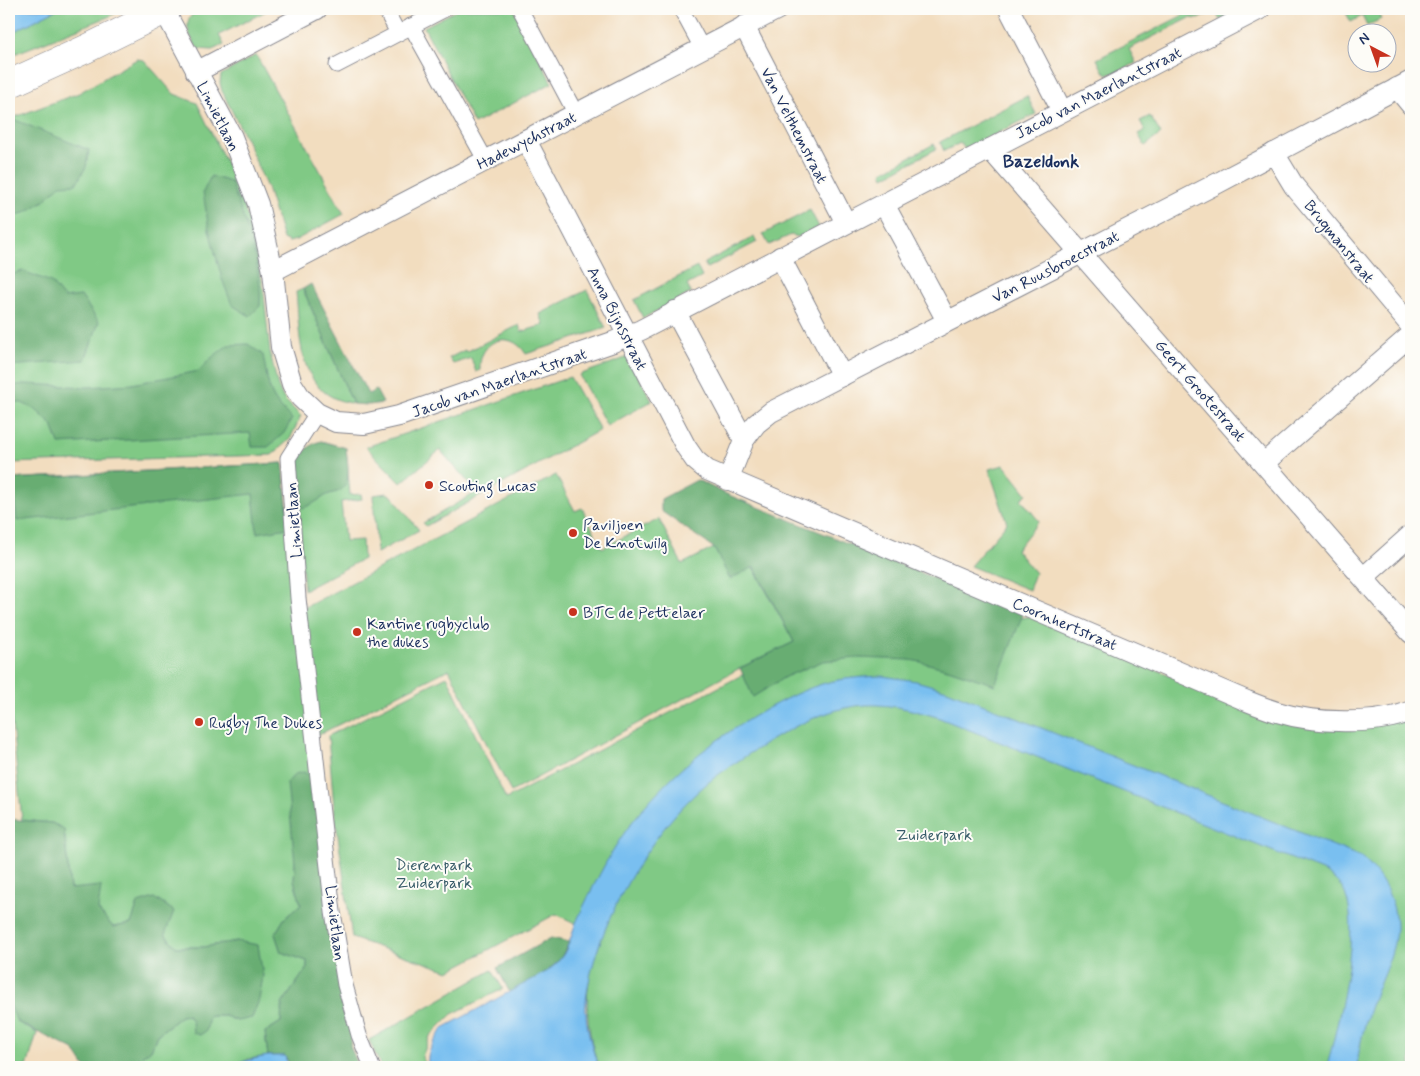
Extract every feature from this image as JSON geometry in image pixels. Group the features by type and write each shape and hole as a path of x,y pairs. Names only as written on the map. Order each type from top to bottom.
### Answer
{"main road":[{"path":"9,84 86,49 166,9"}],"street":[{"name":"Limietlaan","path":"166,9 196,72 232,137 258,204 273,271 281,347 286,367 292,384 301,398 318,413 288,458 298,598 333,912 345,985 359,1035 372,1067"},
{"path":"196,72 317,9"},
{"path":"385,9 398,33"},
{"path":"337,65 445,9"},
{"path":"520,9 576,114"},
{"path":"681,9 702,48"},
{"name":"Hadewychstraat","path":"273,271 778,9"},
{"path":"1009,9 1062,111"},
{"name":"Jacob van Maerlantstraat","path":"318,413 336,422 364,424 399,416 627,336 1260,9"},
{"path":"412,26 486,161"},
{"name":"Van Velthemstraat","path":"744,26 846,223"},
{"path":"1404,84 1411,104"},
{"name":"Van Ruusbroecstraat","path":"728,480 744,440 756,424 771,412 1216,184 1404,84"},
{"name":"Anna Bijnsstraat","path":"526,140 686,447 695,460 707,470 728,480"},
{"name":"Geert Grootestraat","path":"990,149 1411,633"},
{"name":"Brugmanstraat","path":"1274,153 1294,186 1411,326"},
{"path":"884,204 946,322"},
{"path":"780,257 842,376"},
{"path":"675,312 744,440"},
{"path":"1264,463 1411,335"},
{"name":"Coornhertstraat","path":"728,480 1247,702 1295,716 1350,722 1387,718 1411,711"},
{"path":"1364,577 1411,535"}],"green space":[{"path":"57,9 125,9 9,56 9,34"},
{"path":"201,9 270,9 219,35 224,45 212,50 198,49 189,33 188,22 190,17"},
{"path":"459,9 514,9 552,83 474,124 424,27"},
{"path":"1195,9 1240,9 1220,20 1215,11 1198,19 1190,18 1129,49 1136,63 1115,73 1108,74 1103,71 1097,59"},
{"path":"1350,9 1375,9 1381,19 1375,22 1365,22 1362,16 1351,22 1345,11"},
{"path":"256,55 344,214 289,242 283,239 267,188 220,83 221,75"},
{"path":"137,59 144,60 174,94 197,103 233,177 253,233 263,286 270,352 278,387 284,399 301,416 290,439 272,455 9,463 9,122 15,117 79,93"},
{"path":"1027,96 1036,114 965,149 960,143 944,151 940,142"},
{"path":"1150,116 1161,134 1145,146 1138,134 1145,130 1140,121"},
{"path":"9,119 89,150 86,167 76,184 60,185 44,201 24,213 9,217"},
{"path":"934,144 936,149 884,177 882,172"},
{"path":"211,176 231,182 252,243 259,274 260,306 250,316 232,305 222,279 209,230 203,192"},
{"path":"810,210 819,227 799,237 791,235 769,245 763,234"},
{"path":"754,237 757,242 707,268 704,263"},
{"path":"697,267 702,277 687,285 691,293 643,318 634,300"},
{"path":"23,271 51,282 64,298 81,296 99,322 85,360 9,366 9,275"},
{"path":"311,284 368,394 376,390 383,403 369,405 353,404 303,289"},
{"path":"303,289 353,404 334,398 322,390 306,366 302,352 296,292"},
{"path":"587,290 606,328 526,354 512,341 496,341 484,351 480,370 476,372 471,358 453,364 449,358 465,350 466,352 519,325 521,332 544,325 540,314"},
{"path":"248,344 263,355 268,383 273,397 292,419 284,433 268,447 252,447 250,433 59,444 52,425 36,410 22,403 9,402 9,386 25,384 88,387 132,384 199,371 210,359 228,345"},
{"path":"628,357 652,401 607,426 579,375"},
{"path":"570,377 600,430 426,526 423,523 477,492 440,450 401,483 366,447"},
{"path":"321,441 346,448 350,495 361,494 362,499 341,502 345,541 362,540 363,559 304,590 297,502 313,444"},
{"path":"321,441 346,448 348,478 343,488 339,491 327,495 303,508 297,502 294,460 313,444"},
{"name":"Zuiderpark","path":"283,463 298,611 556,475 575,511 582,508 602,548 659,519 682,564 714,548 730,579 713,543 697,480 726,494 1021,618 1032,616 1244,707 1411,720 1411,1067 598,1067 589,1029 587,1004 589,978 602,936 556,914 449,971 352,938 334,807 328,736 447,676 506,799 799,645 753,567 794,642 740,668 511,792 449,669 310,739 314,778 295,863 294,880 301,904 284,919 275,934 281,952 307,961 307,968 282,1004 281,1022 265,1032 268,1056 249,1059 224,1067 169,1067 161,1059 146,1061 138,1058 151,1050 157,1035 181,1016 187,1015 206,1031 209,1016 225,1016 238,1021 237,941 203,947 176,947 138,904 131,924 113,927 98,910 70,889 64,829 52,823 22,820 9,696 9,479"},
{"path":"283,463 289,528 257,533 253,494 17,521 12,479"},
{"path":"1004,465 1027,494 1021,499 1039,521 1016,550 1035,573 1029,590 970,566 1007,523 989,469"},
{"path":"697,480 726,494 1023,614 995,685 921,662 858,658 823,661 785,677 753,697 740,668 794,642 754,567 730,579 714,548 661,511 661,499"},
{"path":"387,493 392,496 419,530 377,553 373,495"},
{"path":"304,772 314,778 352,1029 350,1046 359,1067 291,1067 285,1056 268,1056 265,1032 281,1022 282,1004 307,968 307,961 281,952 275,934 284,919 301,904 294,880 295,863 287,783 295,774"},
{"path":"9,819 52,823 64,829 70,889 101,886 98,910 113,927 131,924 138,903 154,898 174,911 165,934 176,947 203,947 237,941 258,945 263,976 259,1000 252,1018 237,1021 225,1016 209,1016 206,1031 200,1035 193,1033 192,1021 188,1015 181,1016 157,1035 151,1050 138,1058 146,1061 161,1059 169,1067 85,1067 74,1050 17,1022 9,1002"},
{"path":"551,938 569,942 560,960 546,972 510,993 497,968"},
{"path":"492,970 503,989 452,1014 430,1036 422,1057 426,1067 381,1067 369,1040"},
{"path":"9,988 17,1022 37,1033 27,1067 9,1067"}],"water":[{"path":"9,9 57,9 9,34"},
{"path":"882,676 916,681 947,690 1361,857 1375,871 1386,888 1393,907 1396,927 1391,955 1365,1025 1357,1067 1327,1067 1346,981 1351,934 1350,913 1345,892 1327,873 937,717 907,709 866,705 843,708 808,720 736,762 717,775 691,798 655,840 623,891 610,918 591,973 586,1000 586,1017 598,1067 429,1067 429,1052 443,1028 546,972 559,961 591,891 623,835 654,796 689,762 729,732 794,695 837,680"},
{"path":"285,1056 288,1067 224,1067 257,1058"}],"place":[{"name":"Scouting Lucas","path":"429,485"},
{"name":"Paviljoen De Knotwilg","path":"573,533"},
{"name":"BTC de Pettelaer","path":"573,612"},
{"name":"Kantine rugbyclub the dukes","path":"357,632"},
{"name":"Rugby The Dukes","path":"199,722"}],"district":[{"name":"Bazeldonk","path":"1041,161"}],"park label":[{"name":"Dierenpark Zuiderpark","path":"434,873"}]}
